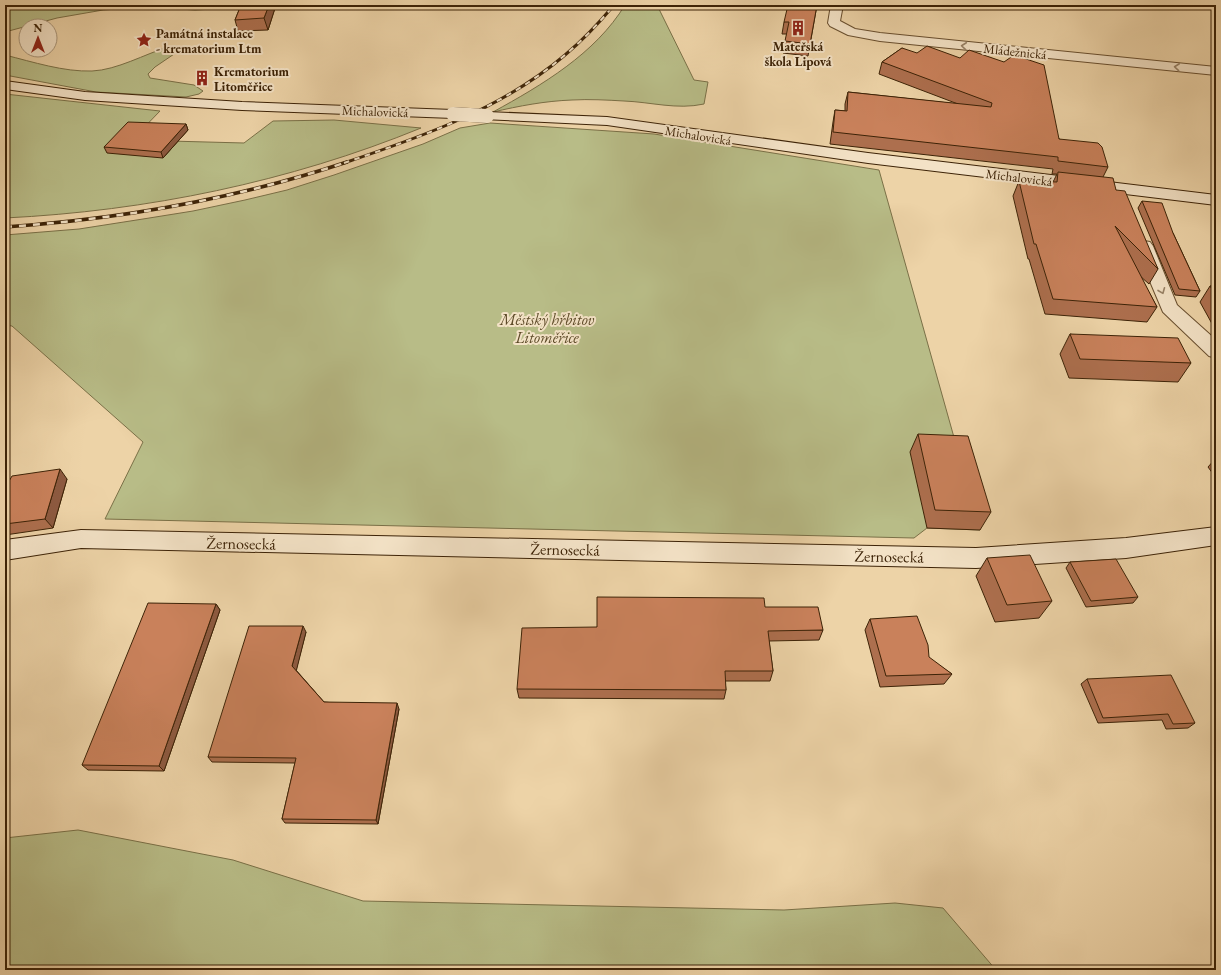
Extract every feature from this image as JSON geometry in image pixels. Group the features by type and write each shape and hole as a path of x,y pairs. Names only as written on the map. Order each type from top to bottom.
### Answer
{"street":[{"name":"Mládežnická","path":"837,5 834,23 852,32 880,37 1216,71"},
{"name":"Michalovická","path":"5,84 85,96 177,102 607,121 1124,197 1216,200"},
{"path":"1139,234 1169,308 1216,351"},
{"name":"Žernosecká","path":"5,550 81,540 976,558 1126,548 1216,536"}],"green space":[{"path":"5,5 217,5 214,9 195,10 148,7 103,10 57,18 18,18 18,28 5,32"},
{"path":"625,5 657,5 694,80 708,82 704,104 694,106 674,106 624,101 578,100 542,103 493,112 530,91 566,67 599,39 613,23"},
{"path":"168,47 176,47 180,50 155,67 148,74 150,78 194,85 203,91 199,94 186,97 96,92 5,75 5,55 60,68 92,71 121,65"},
{"path":"5,94 160,111 132,140 244,143 273,121 334,120 421,128 320,164 217,191 111,209 5,218"},
{"name":"Městský hřbitov Litoměřice","path":"490,123 654,134 879,170 980,530 927,528 914,538 105,519 143,442 12,326 5,325 5,235 79,229 193,211 245,200 287,190 334,175 423,144 460,128"},
{"path":"78,830 233,860 363,901 784,910 895,903 943,908 996,970 5,970 5,838"}],"building":[{"path":"241,5 269,5 264,18 235,20"},
{"name":"Mateřská škola Lipová","path":"788,5 817,5 810,44 785,41 789,22 784,22"},
{"path":"927,46 960,58 969,50 1004,62 1014,55 1044,65 1059,139 1098,143 1102,147 1108,167 1058,161 1058,157 833,132 835,110 847,111 848,92 991,107 992,103 882,62 902,48 917,53"},
{"path":"128,122 186,124 161,152 104,147"},
{"path":"1058,172 1113,178 1116,190 1125,191 1158,269 1115,226 1157,307 1053,299 1036,244 1034,244 1019,181 1057,182"},
{"path":"1142,201 1162,203 1173,233 1200,291 1179,289"},
{"path":"1210,286 1216,286 1216,296"},
{"path":"1070,334 1178,338 1191,363 1080,359"},
{"path":"918,434 968,436 991,512 935,510"},
{"path":"60,469 45,519 5,524 5,483 8,483 12,476"},
{"path":"1030,555 1052,601 1007,605 987,558"},
{"path":"1116,559 1138,597 1091,601 1070,562"},
{"path":"597,597 764,598 765,607 818,607 823,630 768,631 773,671 725,671 726,690 517,689 522,628 597,627"},
{"path":"148,603 216,604 159,766 82,765"},
{"path":"917,616 928,645 929,657 952,674 886,676 870,619"},
{"path":"249,626 303,626 292,666 324,702 397,703 376,820 282,819 296,758 208,757"},
{"path":"1171,675 1195,723 1173,724 1168,714 1103,718 1087,679"}],"railway":[{"path":"346,162 402,143 460,120 515,91 541,74 572,49 591,31 614,5"},
{"path":"5,227 92,219 135,213 221,197 263,187 346,162"}],"place":[{"name":"Mateřská škola Lipová","path":"798,28"},
{"name":"Památná instalace - krematorium Ltm","path":"144,40"},
{"name":"Krematorium Litoměřice","path":"202,78"}]}
